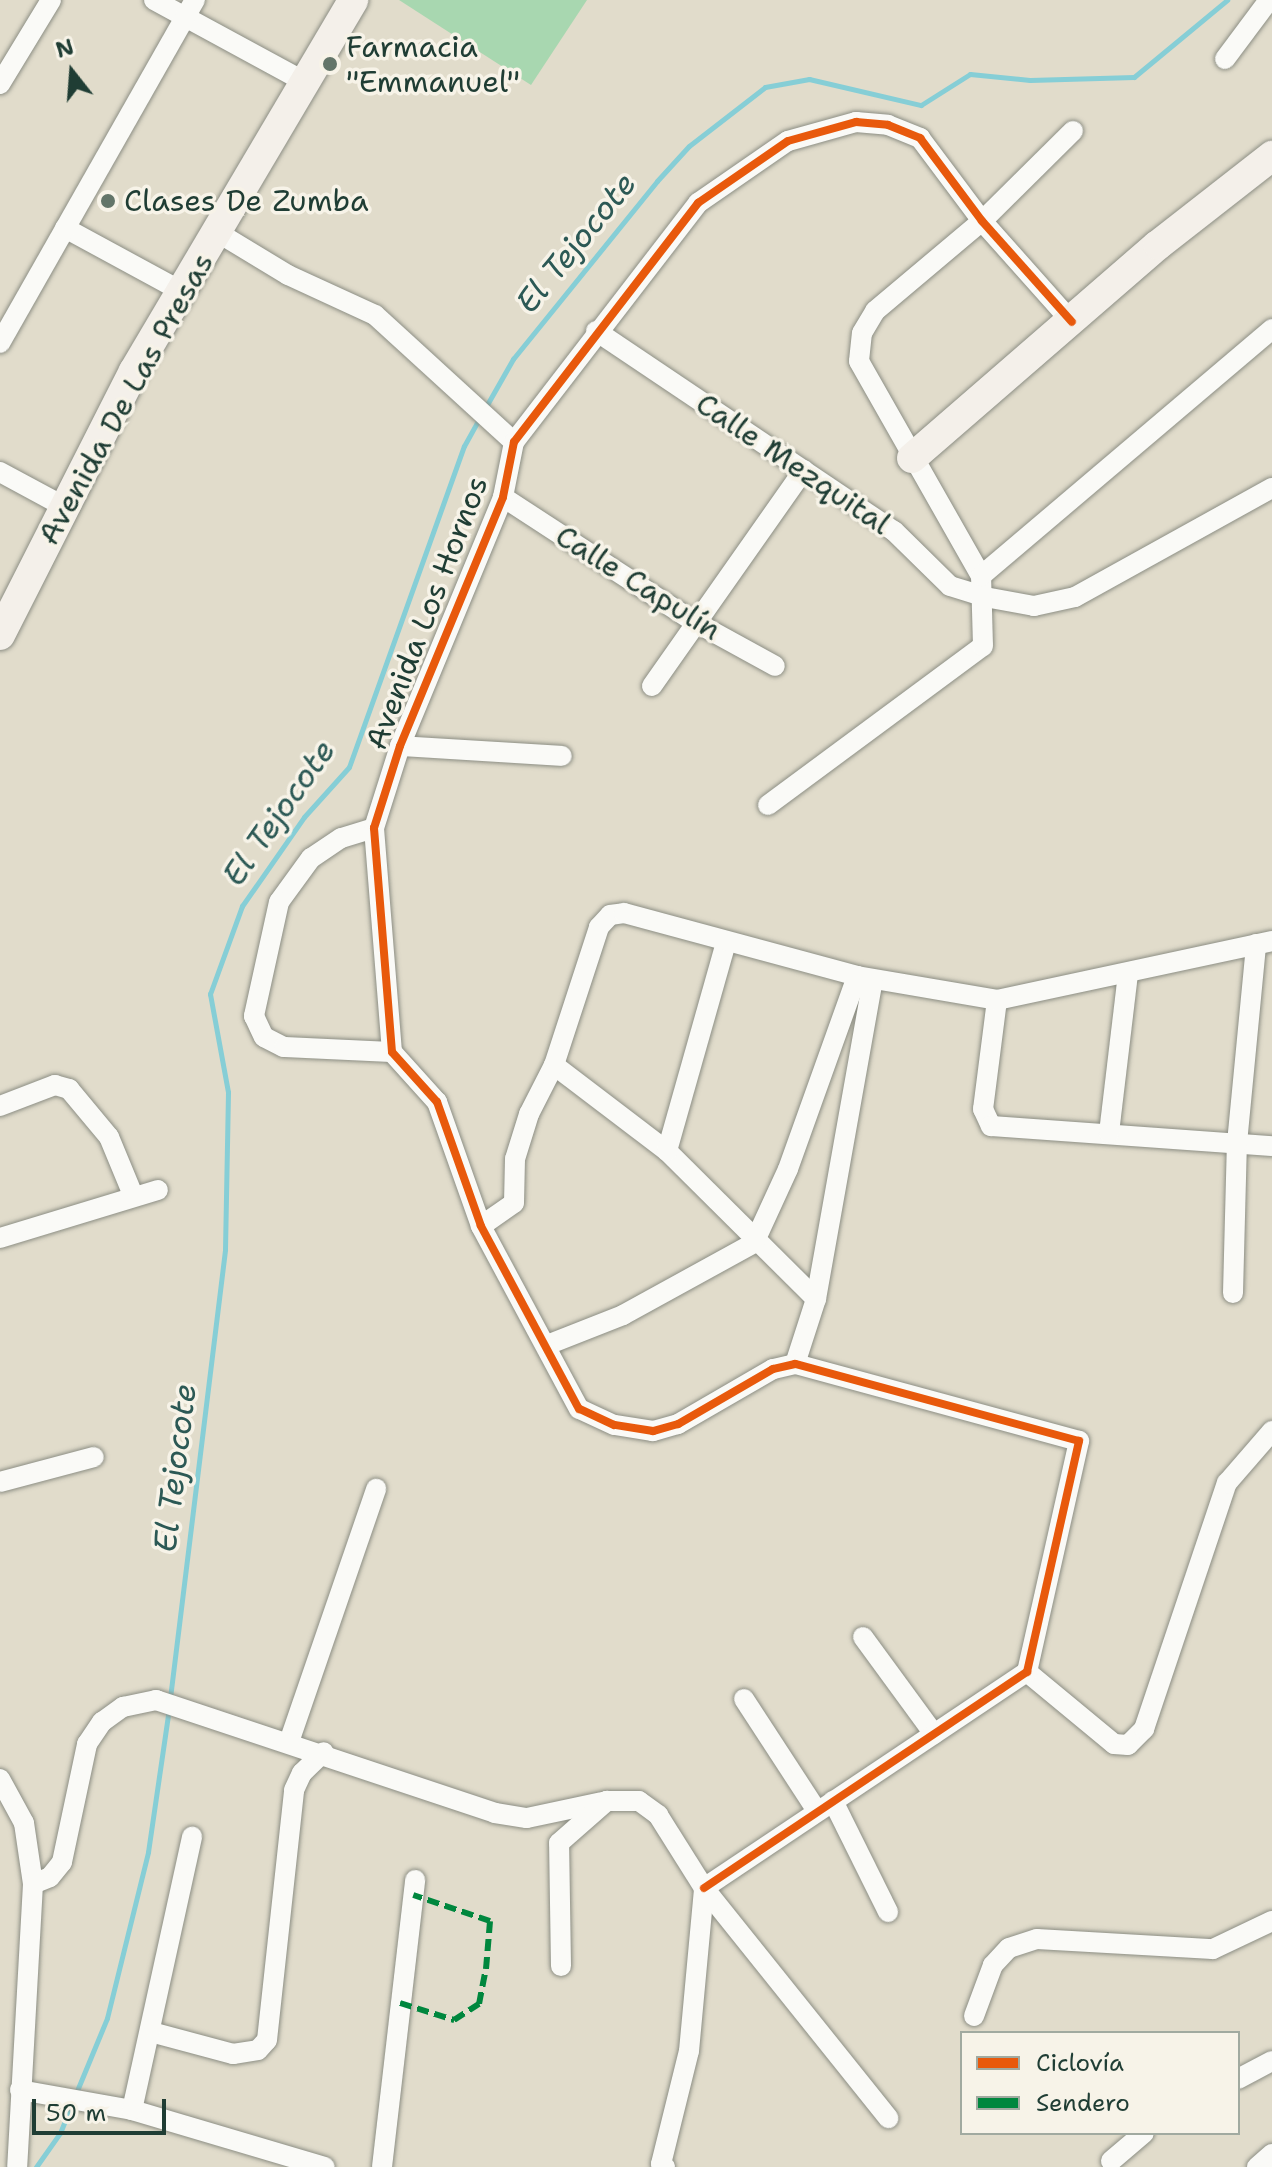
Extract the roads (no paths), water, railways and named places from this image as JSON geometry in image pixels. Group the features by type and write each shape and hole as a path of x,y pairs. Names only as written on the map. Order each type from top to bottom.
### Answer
{"main road":[{"name":"Avenida De Las Presas","path":"0,635 181,291 353,0"},
{"path":"912,458 1158,245 1272,156"}],"street":[{"path":"0,84 51,0"},
{"path":"154,0 189,8 303,81"},
{"path":"1225,59 1269,0"},
{"path":"0,343 189,8"},
{"name":"Avenida Los Hornos","path":"374,828 400,746 503,497 514,442 596,331 698,203 788,141 825,128 856,122 888,125 920,138 982,221 1072,322"},
{"path":"768,805 983,646 983,586 859,361 862,333 875,311 982,221 1073,131"},
{"path":"65,228 181,291"},
{"path":"217,232 288,275 375,315 514,442"},
{"path":"983,586 1272,329"},
{"name":"Calle Mezquital","path":"596,331 894,531 950,586 983,586 1034,606 1075,597 1272,488"},
{"path":"652,686 804,470"},
{"path":"0,472 65,507"},
{"name":"Calle Capulín","path":"503,497 695,622 775,666"},
{"path":"400,746 562,756"},
{"path":"392,1052 284,1047 264,1037 254,1016 279,902 311,858 341,838 374,828 392,1052 437,1102 481,1226 579,1409 614,1425 653,1431 678,1424 773,1369 795,1364 1079,1441 1027,1672 704,1888"},
{"path":"481,1226 514,1203 515,1159 529,1114 554,1065 603,919 624,913 726,943 865,978 997,1000 1264,942 1237,1143 1233,1293"},
{"path":"667,1151 726,943"},
{"path":"1109,1133 1128,973"},
{"path":"547,1345 623,1315 754,1243 788,1169 865,978"},
{"path":"795,1364 816,1299 865,978"},
{"path":"997,1000 983,1109 991,1126 1272,1146"},
{"path":"554,1065 667,1151 754,1243 816,1299"},
{"path":"0,1106 55,1085 69,1089 109,1137 133,1195"},
{"path":"0,1238 133,1195 158,1190"},
{"path":"1027,1672 1114,1744 1128,1745 1144,1729 1227,1483 1272,1431"},
{"path":"0,1482 94,1457"},
{"path":"289,1742 376,1489"},
{"path":"863,1637 934,1734"},
{"path":"744,1699 825,1806 888,1912"},
{"path":"33,1884 50,1877 62,1862 87,1744 102,1722 123,1707 158,1701 324,1752 495,1813 527,1818 607,1801 639,1801 658,1815 704,1888 888,2118"},
{"path":"151,2032 233,2054 258,2050 267,2040 294,1790 302,1773 324,1752"},
{"path":"0,1779 24,1823 33,1884 17,2167"},
{"path":"561,1966 559,1843 607,1801"},
{"path":"132,2110 192,1837"},
{"path":"382,2167 415,1880"},
{"path":"665,2167 661,2164 689,2051 704,1888"},
{"path":"974,2016 993,1965 1009,1948 1037,1939 1213,1949 1272,1921"},
{"path":"1240,2078 1272,2061"},
{"path":"20,2090 63,2094 132,2110 325,2167"},
{"path":"1111,2161 1142,2135"},
{"path":"1257,2167 1272,2154"}],"waterway":[{"name":"El Tejocote","path":"484,410 513,359 657,181 689,146 765,87 809,79 921,105 970,74 1030,80 1134,77 1227,0"},
{"name":"El Tejocote","path":"170,1698 225,1249 228,1092 210,994 242,906 304,817 349,767 464,446 479,419"},
{"name":"El Tejocote","path":"76,2093 107,2018 148,1852 169,1708"},
{"name":"El Tejocote","path":"36,2167 60,2133 71,2106"}],"place":[{"name":"Farmacia \"Emmanuel\"","path":"330,64"},
{"name":"Clases De Zumba","path":"108,201"}]}
